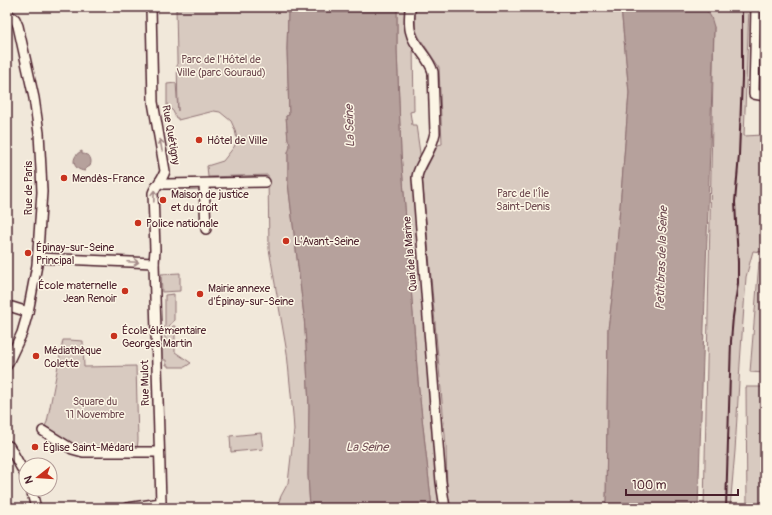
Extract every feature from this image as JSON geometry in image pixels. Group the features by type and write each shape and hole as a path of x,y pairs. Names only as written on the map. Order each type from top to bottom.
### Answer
{"street":[{"name":"Rue Quétigny","path":"150,7 153,102 165,171 163,178 153,193 154,263"},
{"name":"Quai de la Marine","path":"410,7 410,27 412,36 430,63 433,72 435,133 433,142 418,171 417,178 441,482 445,508"},
{"path":"756,7 754,94 765,96"},
{"name":"Rue de Paris","path":"7,14 15,19 18,26 34,98 42,169 38,258 28,312 22,333 7,365"},
{"path":"160,182 164,184 265,182"},
{"path":"204,184 206,228"},
{"path":"38,258 154,263"},
{"name":"Rue Mulot","path":"127,508 161,503 154,263"},
{"path":"12,307 28,312"},
{"path":"44,431 72,449 83,452 159,452"},
{"path":"9,446 18,462"},
{"path":"33,497 36,508"}],"green space":[{"name":"Parc de l'Hôtel de Ville (parc Gouraud)","path":"176,7 282,7 288,13 287,49 289,115 286,116 290,149 288,152 288,183 304,316 306,345 309,407 308,475 310,508 285,508 284,504 278,504 288,483 294,430 287,353 269,249 268,175 208,177 207,166 223,161 234,147 237,140 231,121 220,112 214,111 178,120 173,111 167,106 167,84 176,83 178,111"},
{"path":"397,7 406,7 413,45 414,111 410,112 412,125 416,125 421,160 412,178 442,508 432,508 418,381 401,153"},
{"name":"Parc de l'Île Saint-Denis","path":"415,7 621,7 629,93 614,283 608,329 606,508 451,508 447,492 446,446 422,177 438,145 442,144 439,67 419,37 415,28"},
{"path":"699,7 749,7 744,136 763,135 762,252 753,251 746,277 730,508 704,508 714,27"},
{"path":"759,262 765,263 765,373 750,372"},
{"path":"180,273 180,291 162,292 161,274"},
{"path":"174,294 174,320 165,331 165,295"},
{"path":"173,326 175,326 175,352 191,363 185,367 168,367 168,365 166,365 166,360 161,360 160,346 165,343 165,335"},
{"name":"Square du 11 Novembre","path":"63,340 83,341 84,367 136,366 137,449 77,448 45,426"},
{"path":"746,387 765,387 765,508 747,508"},
{"path":"261,433 263,449 231,452 230,436"}],"water":[{"name":"La Seine","path":"282,7 397,7 401,153 418,381 432,508 310,508 308,475 309,407 306,345 304,316 288,183 288,152 290,144 288,140 286,116 289,115 287,49 288,13"},
{"name":"Petit bras de la Seine","path":"621,7 705,8 711,17 714,27 698,508 606,508 608,329 614,283 629,93"},
{"path":"82,151 82,154 91,159 90,166 85,169 85,171 77,168 74,162 74,159 78,153"}],"railway":[{"path":"726,508 731,341 738,283 735,202 739,155 742,78 742,7"}],"place":[{"name":"Hôtel de Ville","path":"199,140"},
{"name":"Mendès-France","path":"64,178"},
{"name":"Maison de justice et du droit","path":"163,200"},
{"name":"Police nationale","path":"138,223"},
{"name":"L'Avant-Seine","path":"286,241"},
{"name":"Épinay-sur-Seine Principal","path":"28,253"},
{"name":"École maternelle Jean Renoir","path":"125,291"},
{"name":"Mairie annexe d'Épinay-sur-Seine","path":"200,294"},
{"name":"École élémentaire Georges Martin","path":"114,336"},
{"name":"Médiathèque Colette","path":"36,356"},
{"name":"Église Saint-Médard","path":"35,447"}]}
